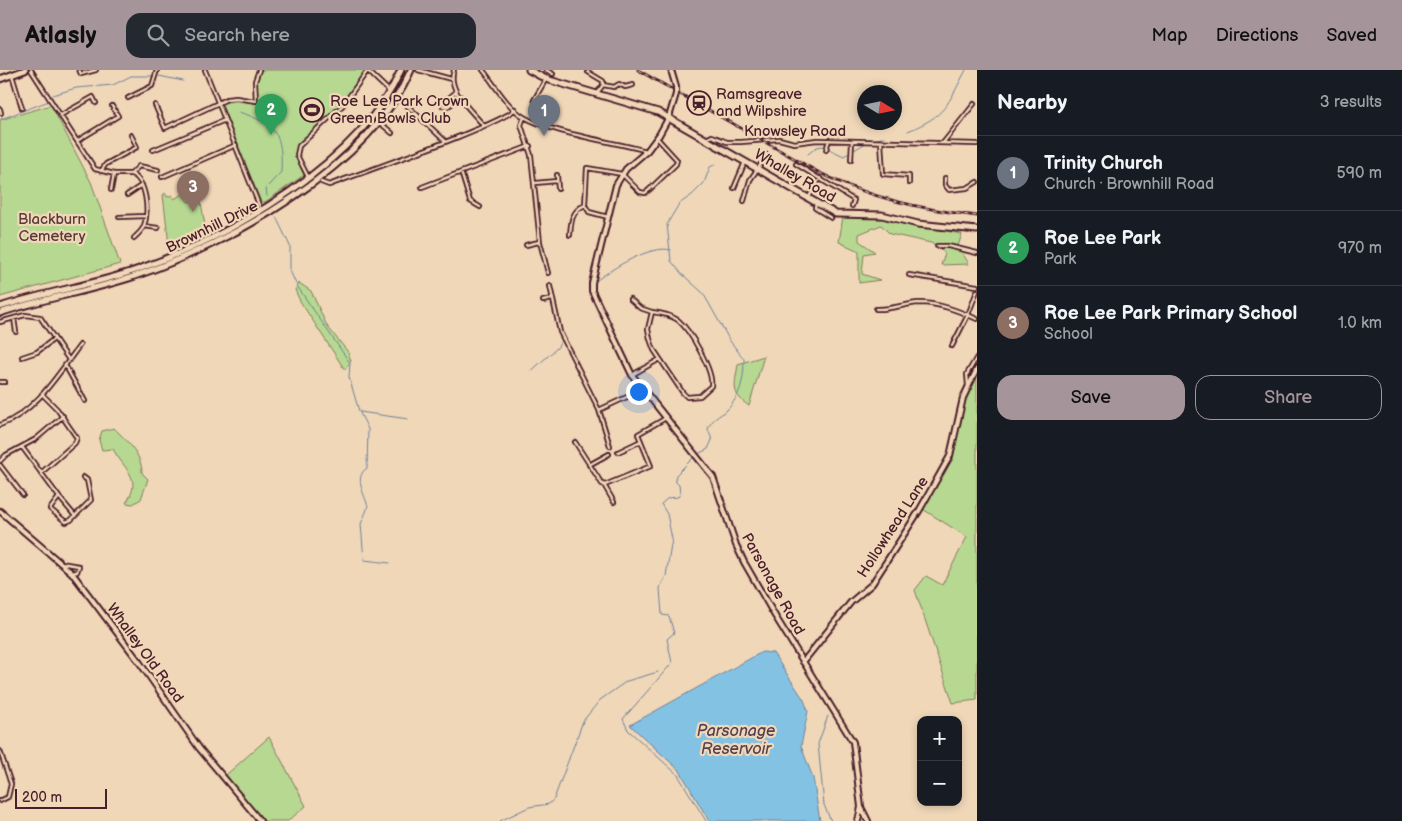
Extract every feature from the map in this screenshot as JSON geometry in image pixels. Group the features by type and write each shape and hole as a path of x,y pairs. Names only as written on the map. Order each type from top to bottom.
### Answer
{"highway":[{"path":"0,79 25,70"},
{"name":"Brownhill Drive","path":"0,307 138,269 218,235 262,213 308,177 364,128 390,92 401,70"},
{"name":"Brownhill Drive","path":"0,312 136,275 230,235 319,178 348,153 378,121 397,96 411,70"},
{"name":"Whalley Road","path":"529,70 544,78 669,117 704,140 809,197 836,214 882,215 918,224 977,230"}],"street":[{"path":"31,70 95,169 114,174 131,174 138,178 146,194 146,216 144,226 134,238"},
{"path":"79,70 81,74 96,70"},
{"path":"128,98 152,86 157,70"},
{"path":"205,70 262,213"},
{"path":"155,105 165,128 219,103 236,98 256,101 255,81 259,70"},
{"path":"418,70 451,79"},
{"path":"454,70 451,79 456,92 484,126"},
{"path":"483,70 515,109 524,117 561,130 647,151"},
{"path":"534,100 546,70 553,74"},
{"name":"Parsonage Road","path":"671,70 676,94 669,117 647,151 622,174 616,185 592,283 592,291 632,375 713,477 736,545 744,562 853,742 861,807"},
{"path":"308,177 297,155 299,146 343,105 368,71 390,92"},
{"path":"588,72 602,81 603,85"},
{"path":"12,75 22,108"},
{"path":"603,85 614,87 619,84 625,87 633,85"},
{"path":"596,94 603,85"},
{"path":"130,91 132,96"},
{"path":"456,92 444,102 443,106 447,107 460,97"},
{"path":"397,96 445,141"},
{"path":"61,115 93,97 96,103"},
{"path":"943,143 974,104"},
{"path":"77,141 118,116 112,106"},
{"path":"0,109 1,113"},
{"path":"321,182 329,185 484,126 512,114 515,109"},
{"path":"524,117 521,125 530,146 540,242 548,273"},
{"path":"153,150 226,120"},
{"path":"378,121 392,133"},
{"path":"101,171 106,164 137,147 131,134"},
{"name":"Knowsley Road","path":"704,140 712,136 731,142 779,139 794,143 829,140 977,144"},
{"path":"608,217 589,212 585,206 587,168 622,174 643,193 676,164 676,157 657,138"},
{"path":"827,149 829,140"},
{"path":"851,160 852,142"},
{"path":"881,142 883,174 909,176 909,183"},
{"path":"162,177 236,145"},
{"path":"422,187 530,146"},
{"path":"744,201 756,168 767,155"},
{"path":"734,188 745,162"},
{"path":"796,164 856,200 852,206"},
{"path":"131,174 139,166 158,170"},
{"path":"461,172 470,202 480,206"},
{"path":"111,190 114,174"},
{"path":"557,174 558,189"},
{"path":"809,197 820,178"},
{"path":"944,193 946,190 945,178"},
{"path":"535,183 557,181"},
{"path":"946,190 967,188 977,182"},
{"path":"127,195 142,185"},
{"path":"817,202 815,208 831,218"},
{"path":"570,236 572,218 580,208 585,206"},
{"path":"119,217 146,216"},
{"path":"144,226 158,228"},
{"path":"526,245 540,242"},
{"path":"937,246 948,246 977,254"},
{"path":"909,275 977,286"},
{"path":"550,286 560,332 599,410 610,446"},
{"path":"952,346 968,315 977,291"},
{"path":"930,304 931,298"},
{"path":"543,301 552,299"},
{"path":"630,300 640,308 671,316 679,321 706,362 711,373 712,386 700,396 687,397 660,359 648,334 652,312"},
{"path":"876,309 889,310 918,303 930,304 977,318"},
{"path":"0,322 29,314 40,317 69,360"},
{"path":"14,318 19,327 16,332"},
{"path":"22,357 37,352 54,339"},
{"path":"0,425 16,418 42,394 80,345"},
{"name":"Hollowhead Lane","path":"968,386 966,374 977,356"},
{"path":"632,375 660,359"},
{"path":"64,365 85,401"},
{"name":"Hollowhead Lane","path":"803,662 851,602 872,584 921,508 950,456 968,386 977,368"},
{"path":"0,382 5,382"},
{"path":"599,410 642,390"},
{"path":"41,473 76,441 76,434 63,416 42,394"},
{"path":"23,495 0,463 6,455 36,440 63,416"},
{"path":"604,485 652,466 639,432 659,424 666,418"},
{"path":"618,452 641,441"},
{"path":"575,442 614,502"},
{"path":"22,447 75,516"},
{"path":"590,465 609,454"},
{"path":"59,497 51,506 52,511 66,522 75,516 91,498 87,480 83,477"},
{"name":"Whalley Old Road","path":"0,511 20,531 72,573 140,663 199,748 260,821"},
{"path":"61,563 78,566 79,571 72,573"},
{"path":"0,750 12,787 8,797 0,801"},
{"path":"858,821 861,807"},
{"path":"861,807 868,821"}],"green space":[{"path":"261,70 366,70 346,100 299,142 296,158 304,175 265,202 261,202 221,103 238,100 253,103 258,101 256,85"},
{"name":"Blackburn Cemetery","path":"51,105 91,182 120,264 0,297 0,120"},
{"path":"165,193 167,197 172,195 174,199 183,194 188,202 193,200 195,204 201,202 206,231 169,245 163,195"},
{"path":"843,216 882,219 962,234 958,246 969,264 941,265 945,253 931,243 890,234 881,225 859,234 859,241 875,252 864,254 862,274 880,280 859,283 859,251 839,242"},
{"path":"299,283 311,291 327,326 348,352 351,361 345,370 300,301 295,290"},
{"path":"764,356 749,406 736,393 735,383 738,364"},
{"path":"977,369 977,700 953,703 915,590 926,576 942,585 967,537 921,508 950,456 959,411"},
{"path":"114,428 137,454 142,473 148,479 141,499 133,504 126,503 133,487 130,475 113,449 102,450 99,440 102,431"},
{"path":"269,737 306,806 288,821 263,821 226,775"}],"water":[{"name":"Parsonage Reservoir","path":"762,652 773,653 804,700 808,711 801,746 813,778 820,821 709,821 680,771 630,725"}],"waterway":[{"path":"908,131 931,120 944,108 966,70"},
{"path":"53,95 76,88 113,85 131,76 153,76"},
{"path":"159,76 183,81"},
{"path":"1,119 49,101"},
{"path":"239,112 252,116 269,126 275,132 278,139 281,172 266,188 267,196"},
{"path":"869,141 885,137"},
{"path":"808,154 817,147 822,146 844,156 866,143"},
{"path":"698,454 708,449 712,440 708,429 712,422 727,410 739,393 744,359 730,341 703,293 671,261 667,224 679,204 704,183 710,167 716,164"},
{"path":"276,217 290,246 290,271 297,286 350,363 349,377 359,411 368,429 367,468 363,472 360,481 368,507 361,524 364,560 390,563"},
{"path":"596,281 621,264 642,254 663,249 671,250"},
{"path":"529,373 557,348 562,340"},
{"path":"360,412 408,419"},
{"path":"695,456 676,475 675,481 679,485 680,494 678,497 668,498 661,504 667,514 672,539 666,576 660,588 662,615 669,616 674,633 667,639 672,663 623,719 628,730 678,775 706,821"},
{"path":"500,821 529,807 549,804 554,799 583,721 600,700 627,681 658,672"},
{"path":"828,716 818,744 824,805 831,821"}],"railway":[{"path":"638,70 837,181 876,196 936,210 977,216"}],"place":[{"name":"Ramsgreave and Wilpshire","path":"699,103"},
{"name":"Roe Lee Park Crown Green Bowls Club","path":"312,110"},
{"name":"Roe Lee Park","path":"271,135"},
{"name":"Trinity Church","path":"544,136"},
{"name":"Roe Lee Park Primary School","path":"193,212"}]}
